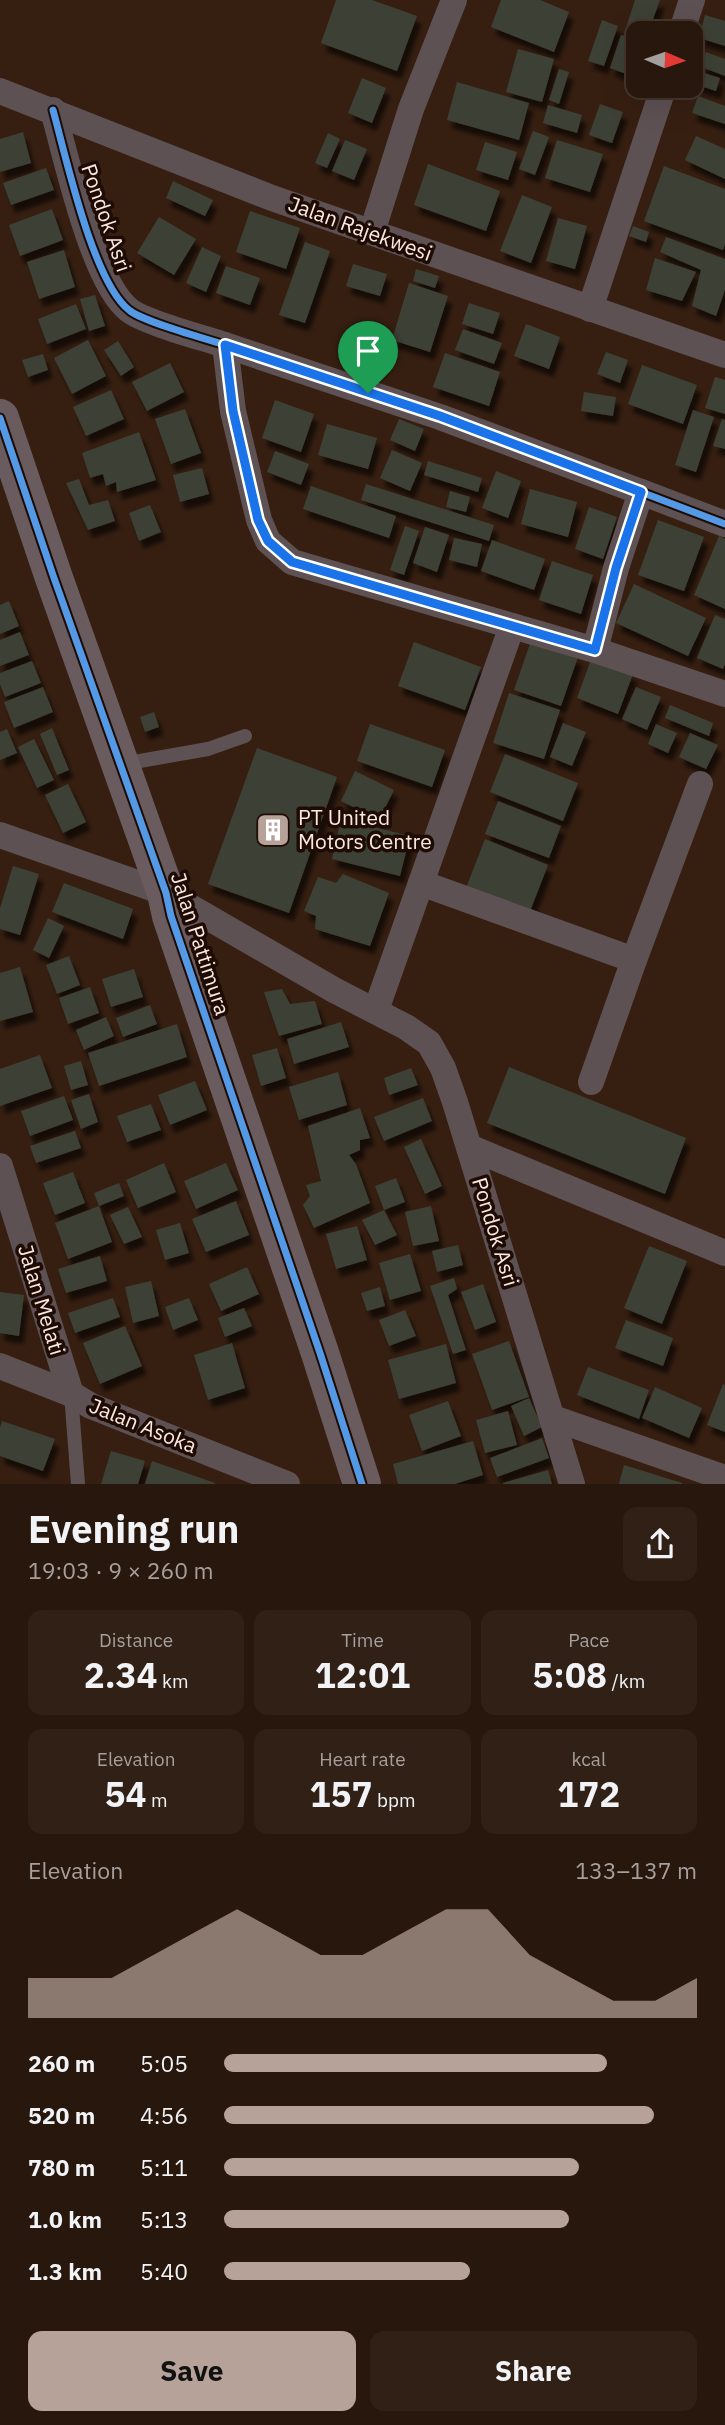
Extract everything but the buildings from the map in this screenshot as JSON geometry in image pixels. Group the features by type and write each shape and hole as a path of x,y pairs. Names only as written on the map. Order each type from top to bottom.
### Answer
{"street":[{"path":"372,232 411,109 454,0"},
{"path":"685,21 692,0"},
{"name":"Jalan Rajekwesi","path":"0,91 272,198 725,355"},
{"path":"590,309 660,98"},
{"name":"Pondok Asri","path":"53,110 87,230 116,296 130,312 440,416 641,492"},
{"path":"225,345 233,411 258,520 268,541 292,562 595,650 725,694"},
{"name":"Jalan Pattimura","path":"0,421 122,764 362,1483"},
{"path":"595,650 616,568 641,492 725,524"},
{"path":"376,1010 512,626"},
{"path":"591,1082 699,784"},
{"name":"Pondok Asri","path":"1,838 166,894 429,1042 443,1068 469,1147 572,1483"},
{"path":"421,883 634,960"},
{"path":"469,1147 725,1253"},
{"name":"Jalan Melati","path":"0,1166 71,1394"},
{"name":"Jalan Asoka","path":"0,1366 71,1394 92,1406 287,1483"},
{"path":"553,1419 725,1478"}],"lane":[{"path":"122,764 208,749 245,736"},
{"path":"71,1394 78,1483"}],"cycle path":[{"path":"53,110 82,217 104,274 116,295 136,315 225,345 233,411 259,520 268,541 292,562 595,650 616,568 641,492 725,524"},
{"path":"0,418 166,893 171,916 362,1484"}],"place":[{"name":"PT United Motors Centre","path":"273,830"}],"route":[{"path":"225,345 368,393 440,416 641,492 616,568 595,650 292,562 268,541 258,520 233,411 225,345"}]}
